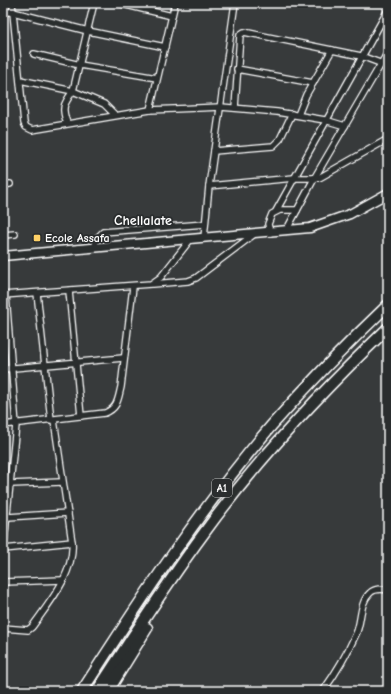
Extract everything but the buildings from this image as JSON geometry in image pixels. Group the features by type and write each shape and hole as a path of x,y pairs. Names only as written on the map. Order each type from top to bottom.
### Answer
{"highway":[{"name":"A1","path":"82,691 148,589 191,528 236,469 272,425 317,376 388,305"},
{"name":"A1","path":"97,691 158,599 205,532 267,455 335,381 388,328"},
{"path":"108,691 155,614 158,599"}],"street":[{"path":"12,3 26,127 34,130 67,123 150,110 221,107 295,115 326,120 345,126"},
{"path":"67,123 64,113 64,106 73,91 94,3"},
{"path":"150,110 174,3"},
{"path":"204,238 209,186 235,3"},
{"path":"122,4 172,16"},
{"path":"270,233 269,218 276,211 388,10"},
{"path":"3,12 12,12 88,31 165,47"},
{"path":"235,108 240,35 244,32 361,56 388,66"},
{"path":"214,151 273,146 280,139 295,115 332,50"},
{"path":"286,232 296,210 388,52"},
{"path":"34,54 80,65 157,78"},
{"path":"237,69 313,83"},
{"path":"20,80 73,91 107,106 115,115"},
{"path":"209,186 323,176 388,140"},
{"path":"3,185 10,184"},
{"path":"3,256 286,232 332,222 388,193"},
{"path":"276,211 296,210"},
{"path":"95,247 96,239 102,232 205,224"},
{"path":"3,235 15,234"},
{"path":"72,542 3,551 8,517 16,425 13,368 5,295 133,287 188,281 196,278 253,235"},
{"path":"151,284 161,277 190,240"},
{"path":"3,425 16,425 105,413 112,410 116,406 121,387 123,358 133,287"},
{"path":"69,291 81,416"},
{"path":"3,628 30,629 63,580 71,562 72,542 44,365 38,293"},
{"path":"3,369 123,358"},
{"path":"11,484 62,482"},
{"path":"8,517 68,513"},
{"path":"3,582 63,580"},
{"path":"323,691 337,670 356,634 361,610 368,594 374,590 388,590"}],"place":[{"name":"Ecole Assafa","path":"37,238"}],"district":[{"name":"Chellalate","path":"143,220"}]}
